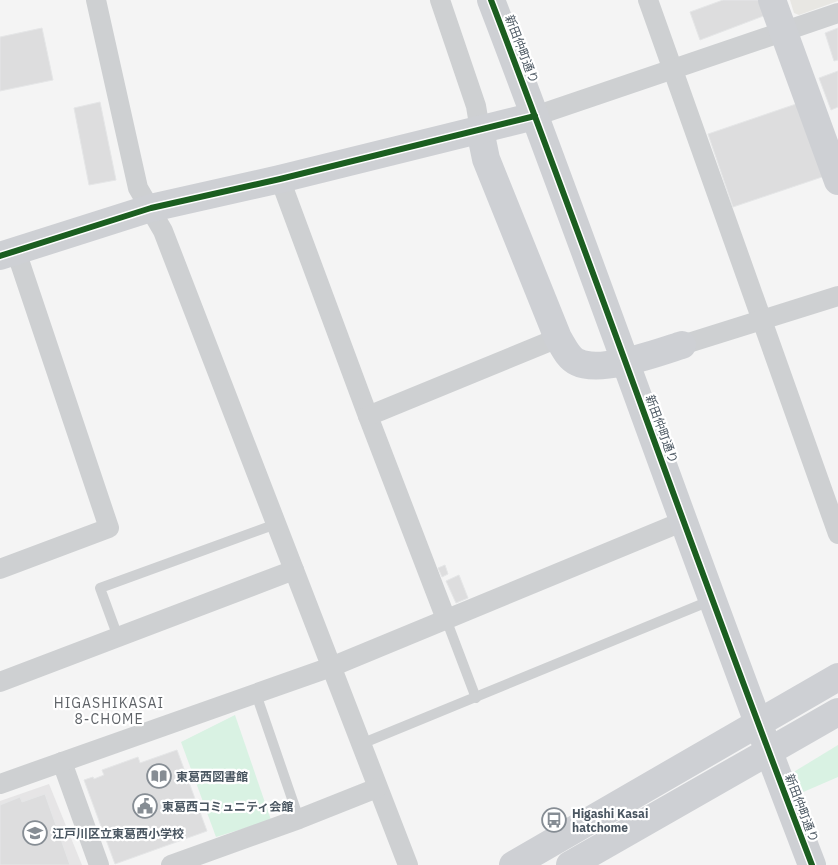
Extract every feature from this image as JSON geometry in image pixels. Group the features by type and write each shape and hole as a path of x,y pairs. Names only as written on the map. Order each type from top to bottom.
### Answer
{"street":[{"path":"96,0 138,188 163,232 408,865"},
{"path":"440,0 476,106 486,159 558,338 576,362 594,366 626,362 838,296"},
{"name":"新田仲町通り","path":"491,0 812,865"},
{"path":"648,0 838,534"},
{"path":"772,0 838,182"},
{"path":"0,569 109,528 8,253 151,208 280,180 535,116 838,13"},
{"path":"280,180 446,619"},
{"path":"368,416 558,338"},
{"path":"0,784 331,667 684,521"},
{"path":"0,682 294,570"},
{"path":"513,865 838,677"},
{"path":"570,865 838,712"},
{"path":"62,762 99,865"},
{"path":"171,865 299,819 377,788"}],"lane":[{"path":"118,638 100,588 276,524"},
{"path":"362,744 713,600"},
{"path":"446,619 476,698"},
{"path":"256,694 299,819"}],"shaded area":[{"path":"790,0 838,1 799,15 794,13"},
{"name":"江戸川区立東葛西小学校","path":"49,784 82,865 0,865 0,801"}],"green space":[{"path":"235,715 271,820 216,837 181,742"},
{"path":"838,745 838,777 801,793 792,773"}],"building":[{"path":"723,0 760,0 766,15 700,40 690,12"},
{"path":"42,28 53,80 0,91 0,37"},
{"path":"838,28 838,60 834,61 825,33"},
{"path":"838,71 838,107 831,110 819,78"},
{"path":"100,102 116,180 89,185 74,108"},
{"path":"799,103 825,176 733,207 708,134"},
{"path":"445,565 448,574 442,577 438,568"},
{"path":"459,575 468,598 456,603 446,581"},
{"name":"東葛西コミュニティ会館","path":"177,750 207,831 115,864 84,780 104,775 102,770 138,757 140,763"},
{"name":"江戸川区立東葛西小学校","path":"45,794 70,865 0,865 0,805 20,797 22,802"}],"cycle path":[{"path":"491,0 730,649 812,865"},
{"path":"0,256 151,208 280,179 535,116"}],"place":[{"name":"東葛西図書館","path":"159,776"},
{"name":"東葛西コミュニティ会館","path":"145,806"},
{"name":"Higashi Kasai hatchome","path":"554,820"},
{"name":"江戸川区立東葛西小学校","path":"35,833"}],"district":[{"name":"HIGASHIKASAI 8-CHOME","path":"109,712"}]}
